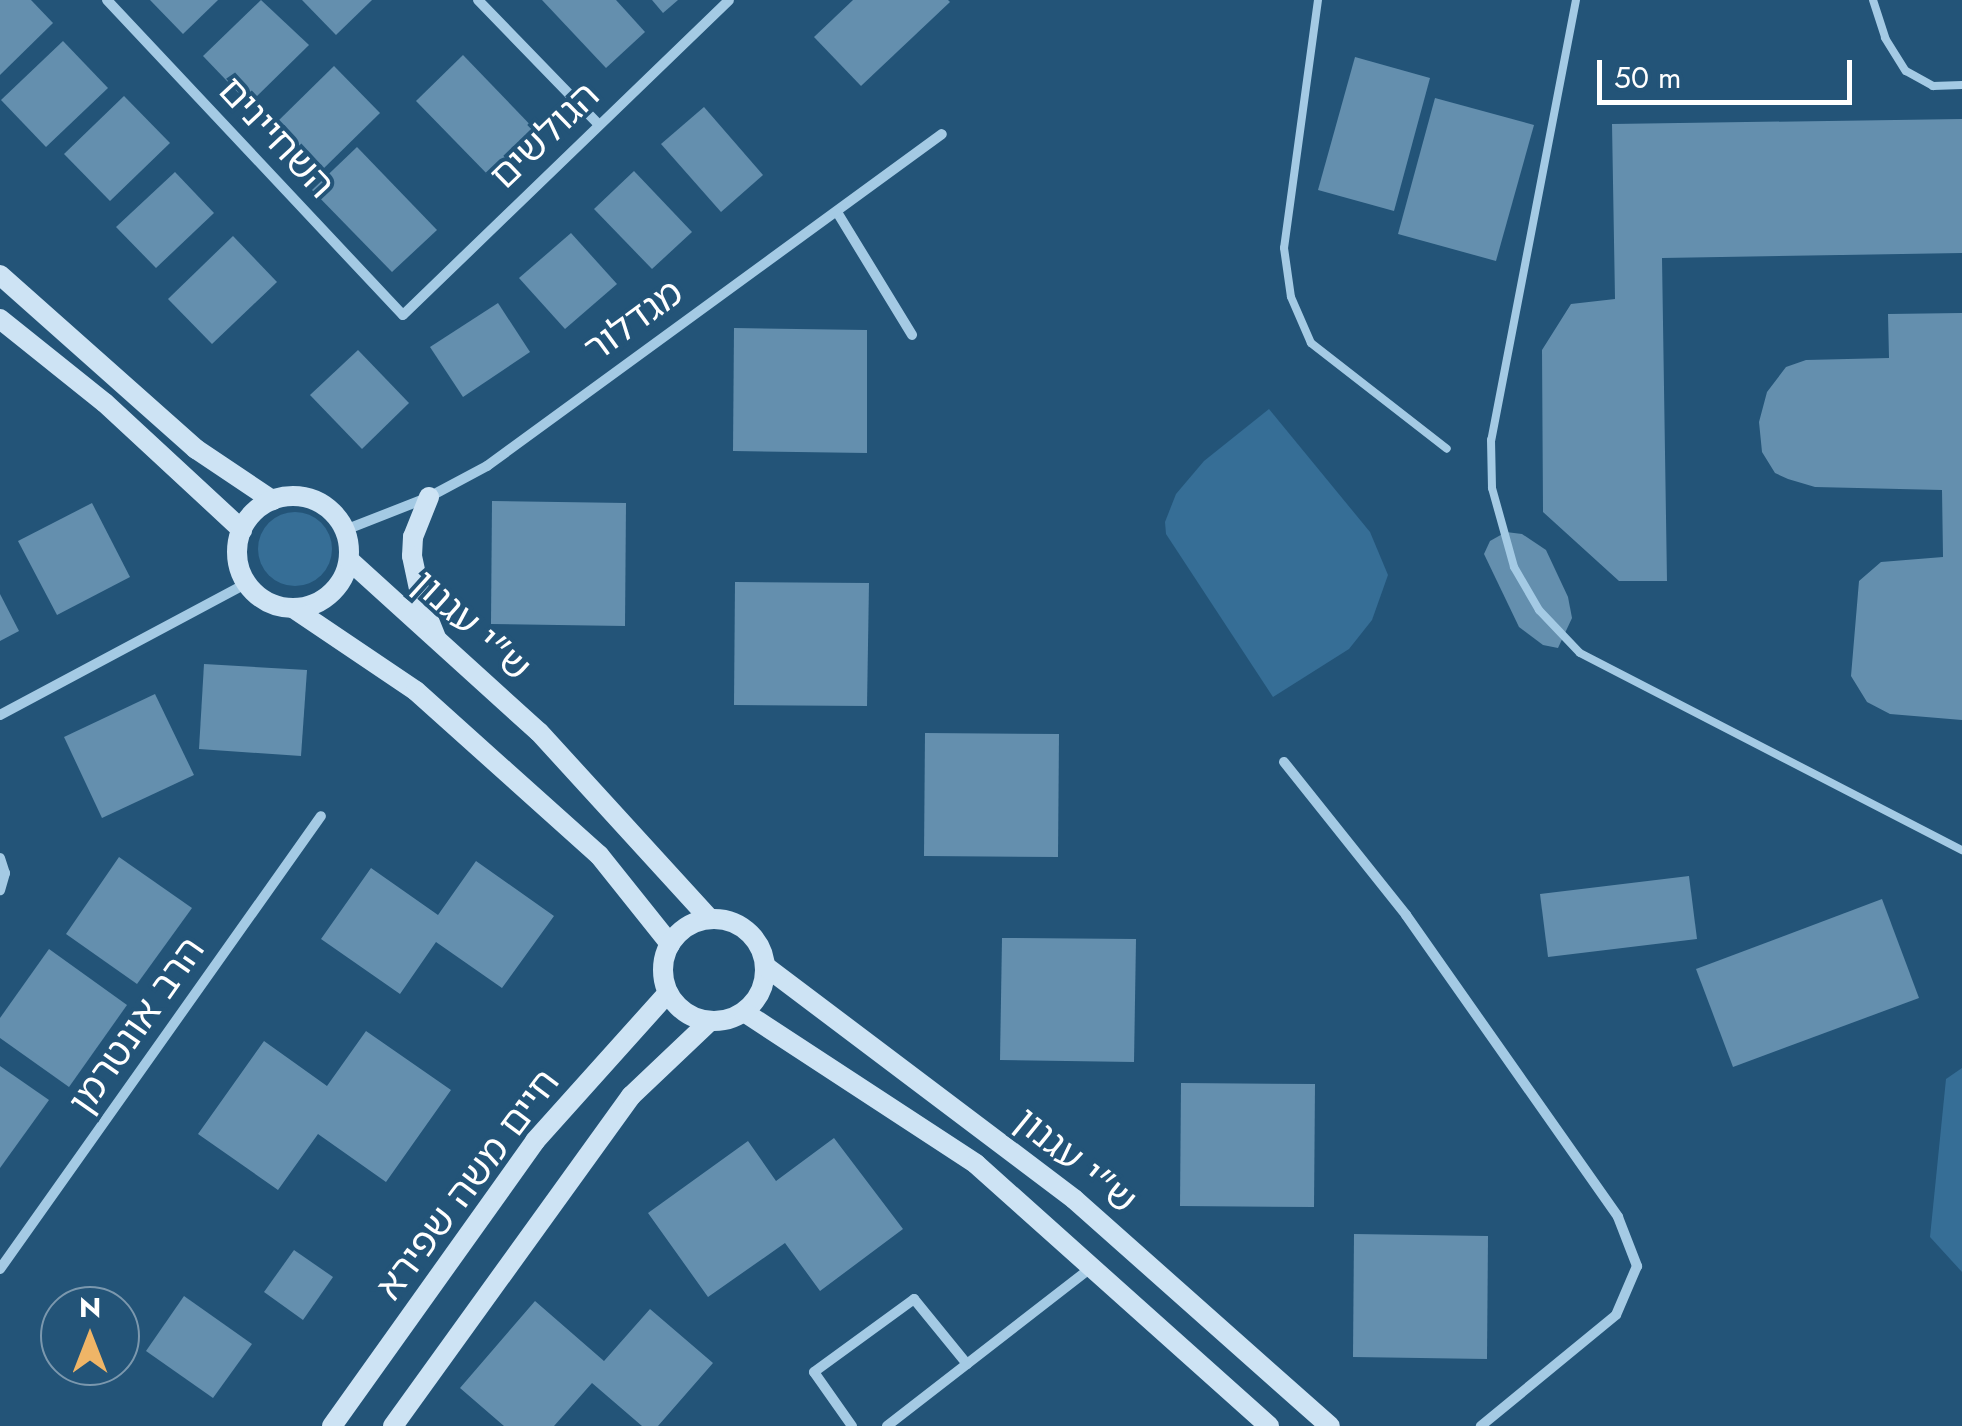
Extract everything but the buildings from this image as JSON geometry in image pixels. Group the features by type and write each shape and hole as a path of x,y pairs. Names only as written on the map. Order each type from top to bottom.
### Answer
{"street":[{"name":"השחיינים","path":"107,0 404,315"},
{"path":"478,0 598,123"},
{"name":"הגולשים","path":"404,315 728,0"},
{"name":"מגדלור","path":"345,530 429,497 487,466 942,134"},
{"path":"837,212 912,336"},
{"path":"0,275 196,449 272,500"},
{"path":"0,320 105,404 242,530"},
{"path":"294,608 310,606 336,589 349,560 345,530 336,515 306,497 272,500 249,517 242,530 239,566 247,583 260,597 294,608 416,691 599,855 670,944"},
{"path":"429,497 413,537 412,556 422,603 439,644"},
{"name":"ש\"י עגנון","path":"349,560 539,732 710,919"},
{"path":"0,715 247,583"},
{"path":"1284,762 1417,931 1618,1218 1638,1266 1616,1315 1482,1426"},
{"name":"הרב אונטרמן","path":"0,1269 320,816"},
{"path":"0,858 6,873 0,890"},
{"path":"710,919 726,920 754,937 765,966 757,999 744,1012 710,1021 694,1017 668,993 663,976 670,944 680,931 710,919"},
{"name":"ש\"י עגנון","path":"765,966 1074,1199 1330,1426"},
{"name":"חיים משה שפירא","path":"332,1426 535,1141 668,993"},
{"name":"ש\"י עגנון","path":"744,1012 976,1164 1270,1426"},
{"name":"חיים משה שפירא","path":"400,1424 631,1096 710,1021"},
{"path":"886,1426 1090,1268"},
{"path":"852,1426 814,1372 914,1299 967,1364"}],"lane":[{"path":"1318,0 1284,248 1291,298 1311,343 1448,449"},
{"path":"1576,0 1490,440 1492,488 1514,567 1538,610 1580,653 1962,850"},
{"path":"1873,0 1885,38 1906,71 1933,86 1962,85"}],"shaded area":[{"path":"1269,409 1370,532 1388,575 1372,620 1349,649 1273,697 1166,534 1165,522 1176,494 1204,461"},
{"path":"295,512 322,522 332,549 322,576 295,586 268,576 258,549 268,522"},
{"path":"1962,1068 1962,1272 1930,1237 1946,1079"}]}
